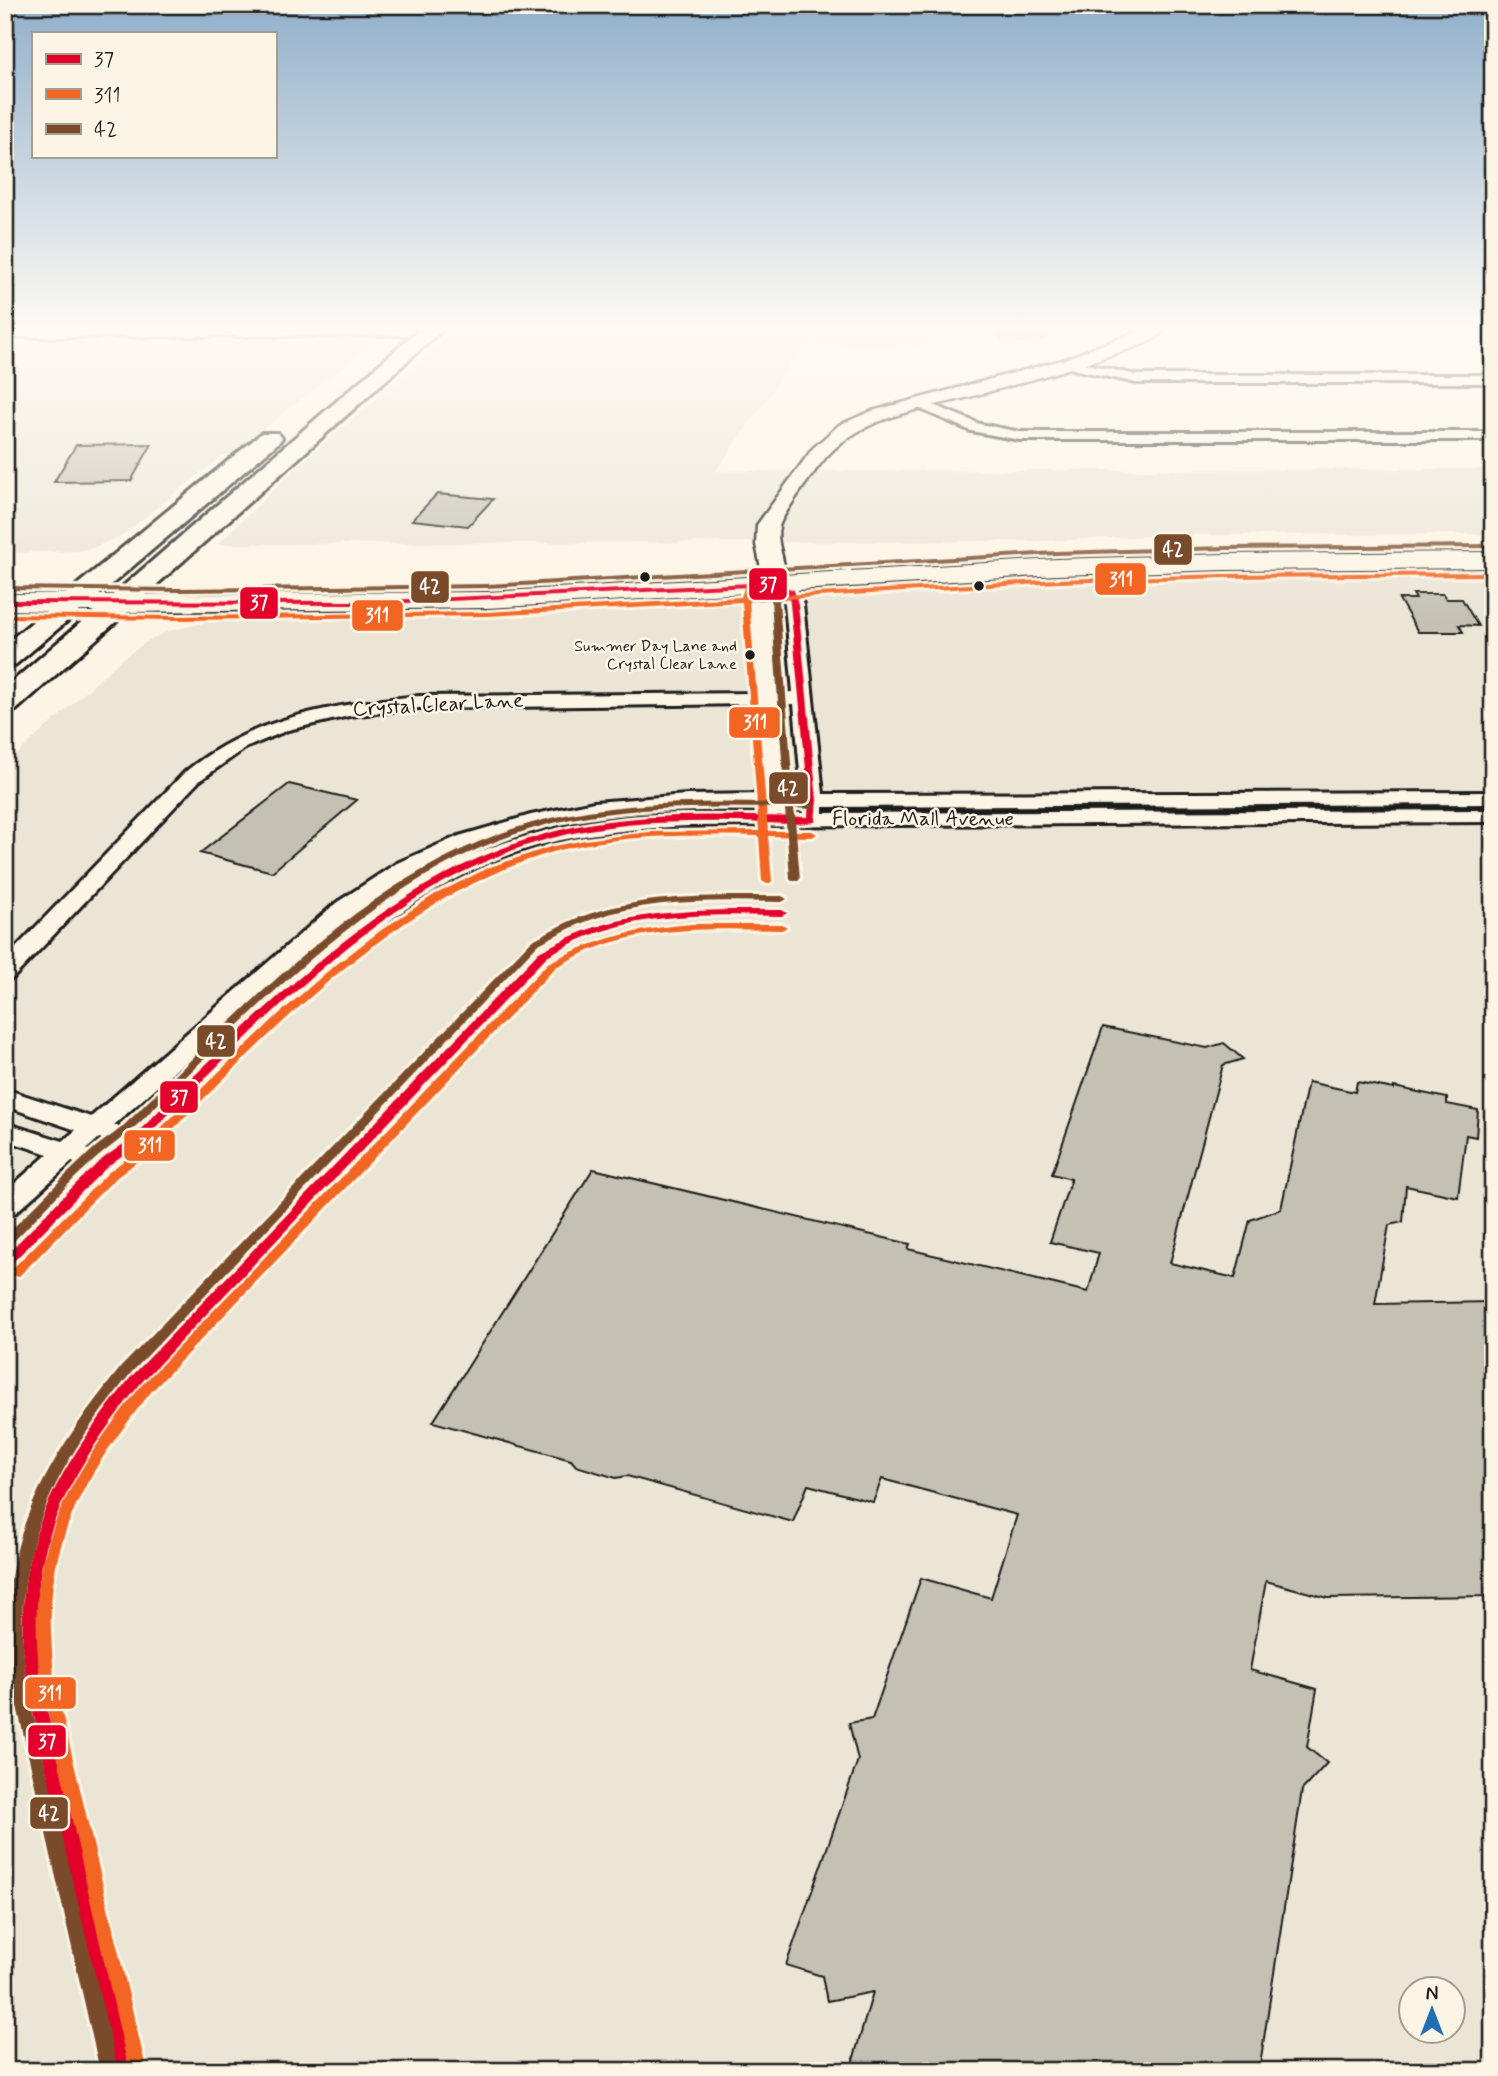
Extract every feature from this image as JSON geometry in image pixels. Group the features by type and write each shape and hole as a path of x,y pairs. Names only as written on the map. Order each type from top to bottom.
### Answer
{"main road":[{"path":"5,659 180,510 285,427"},
{"path":"5,704 315,427"},
{"path":"5,602 117,604 487,600 773,576 1129,556 1493,544"},
{"path":"1129,556 1493,560"},
{"path":"5,583 140,585 506,582 773,576"}],"street":[{"path":"813,810 804,698 791,592 773,576 767,545 768,525 820,452 851,427"},
{"path":"973,427 1020,436 1493,436"},
{"path":"773,576 759,594 777,810"},
{"name":"Crystal Clear Lane","path":"5,973 173,795 203,768 237,744 285,724 361,707 419,702 804,698"},
{"name":"Florida Mall Avenue","path":"813,810 1493,798"},
{"name":"Florida Mall Avenue","path":"5,1208 336,915 405,868 467,841 538,819 594,808 687,801 777,810"},
{"name":"Florida Mall Avenue","path":"5,1263 104,1164 134,1141 312,973 371,922 477,860 545,837 658,821 777,810 1493,816"},
{"path":"5,1097 134,1141"},
{"path":"5,1131 104,1164"}],"shaded area":[{"path":"5,427 266,427 228,456 222,456 121,536 79,551 5,553"},
{"path":"343,427 747,427 716,471 1493,469 1493,534 1164,535 1048,541 218,544 299,465"},
{"path":"1325,573 1493,573 1493,2071 5,2071 5,765 122,659 151,639 169,631 212,621 516,612 992,582"}],"building":[{"path":"152,444 131,481 54,482 76,445"},
{"path":"437,494 493,499 468,526 412,520"},
{"path":"1413,594 1443,594 1446,599 1462,599 1478,626 1459,625 1463,632 1418,632 1399,599 1416,599"},
{"path":"289,784 357,800 272,872 200,853"},
{"path":"1103,1027 1207,1048 1224,1043 1243,1059 1223,1065 1170,1263 1235,1278 1250,1220 1281,1209 1308,1082 1355,1092 1357,1082 1394,1087 1447,1098 1447,1104 1478,1110 1476,1137 1466,1135 1458,1197 1406,1186 1403,1222 1389,1225 1375,1304 1493,1302 1493,1596 1328,1598 1266,1581 1250,1670 1317,1689 1307,1747 1327,1763 1302,1790 1259,2071 850,2071 873,1992 827,2001 822,1976 786,1965 858,1760 849,1723 872,1719 921,1578 991,1598 1017,1515 882,1479 873,1502 808,1485 793,1522 627,1476 616,1478 576,1466 571,1460 433,1422 593,1169 910,1244 908,1249 1088,1292 1099,1253 1050,1242 1071,1179 1052,1174"}],"transit line":[{"name":"42","path":"5,588 177,590 487,586 1057,553 1226,548 1493,546"},
{"name":"311","path":"765,573 749,584 745,595 767,881"},
{"name":"311","path":"5,616 177,618 487,614 1058,581 1226,576 1493,574"},
{"name":"37","path":"5,602 365,603 773,584 791,592 794,604 813,800 812,820"},
{"name":"42","path":"781,595 775,600 795,879"},
{"name":"42","path":"5,1243 94,1154 125,1130 267,993 368,909 423,874 481,845 543,823 576,815 677,805 812,806"},
{"name":"37","path":"5,1263 104,1164 134,1141 274,1005 376,921 430,886 487,857 548,836 580,829 679,819 812,820"},
{"name":"311","path":"15,1273 113,1175 144,1151 331,973 383,933 437,897 494,869 553,849 585,843 649,835 812,834"},
{"name":"42","path":"109,2071 19,1684 15,1637 16,1594 23,1553 34,1515 50,1478 71,1442 126,1370 534,943 563,927 623,908 686,900 782,899"},
{"name":"37","path":"123,2071 33,1681 29,1635 31,1593 37,1554 48,1518 63,1484 83,1450 136,1380 543,954 602,928 659,916 688,913 782,913"},
{"name":"311","path":"137,2068 47,1679 43,1634 50,1557 61,1522 76,1489 118,1424 146,1389 552,965 580,951 635,934 692,927 782,927"}],"place":[{"name":"Summer Day Lane and Crystal Clear Lane","path":"750,655"}]}
